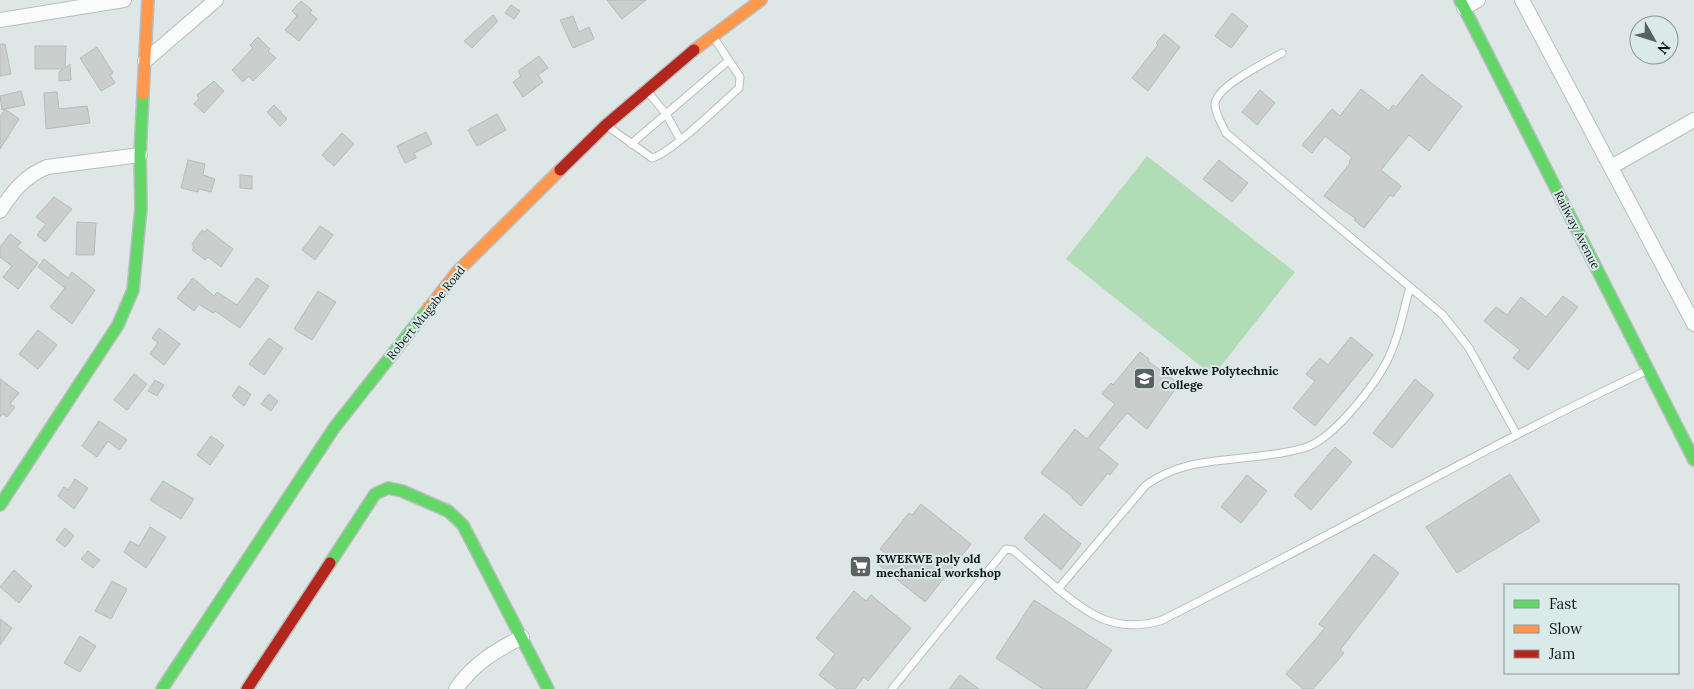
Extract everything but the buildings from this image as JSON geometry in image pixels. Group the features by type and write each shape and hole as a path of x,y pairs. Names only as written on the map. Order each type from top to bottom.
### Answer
{"street":[{"path":"0,20 124,0"},
{"path":"0,505 118,325 132,290 139,230 140,155 148,0"},
{"path":"145,61 216,0"},
{"name":"Robert Mugabe Road","path":"162,689 334,428 457,272 606,125 712,35 761,0"},
{"path":"1462,4 1478,0"},
{"path":"1522,0 1694,324"},
{"name":"Railway Avenue","path":"1462,4 1694,460"},
{"path":"1611,167 1694,120"},
{"path":"0,211 23,180 32,173 47,167 140,155"},
{"path":"246,689 375,494 388,488 402,491 448,511 463,525 548,689"},
{"path":"456,689 467,673 491,653 522,637"}],"lane":[{"path":"606,125 652,158 658,156 680,139 739,88 740,77 712,35"},
{"path":"1282,54 1231,83 1220,92 1215,103 1219,119 1226,133 1443,315 1469,348 1517,435"},
{"path":"631,144 728,61"},
{"path":"646,90 666,114 680,139"},
{"path":"1058,589 1146,485 1163,474 1181,466 1270,455 1308,446 1328,434 1353,409 1391,353 1410,287"},
{"path":"892,689 1006,549 1013,550 1084,611 1104,620 1121,624 1144,625 1160,621 1517,435 1648,370"}],"green space":[{"path":"1147,156 1295,272 1213,376 1066,259"}],"traffic: fast":[{"path":"1460,0 1694,460"},
{"path":"0,505 118,325 133,290 141,208 140,155 143,94"},
{"path":"162,689 334,428 428,309"},
{"path":"330,563 375,494 388,488 402,491 448,511 463,525 548,689"}],"traffic: slow":[{"path":"143,94 148,0"},
{"path":"694,50 761,0"},
{"path":"428,309 457,272 560,170"}],"traffic: jam":[{"path":"560,170 606,125 694,50"},
{"path":"247,689 330,563"}],"place":[{"name":"Kwekwe Polytechnic College","path":"1145,378"},
{"name":"KWEKWE poly old mechanical workshop","path":"860,566"}]}
